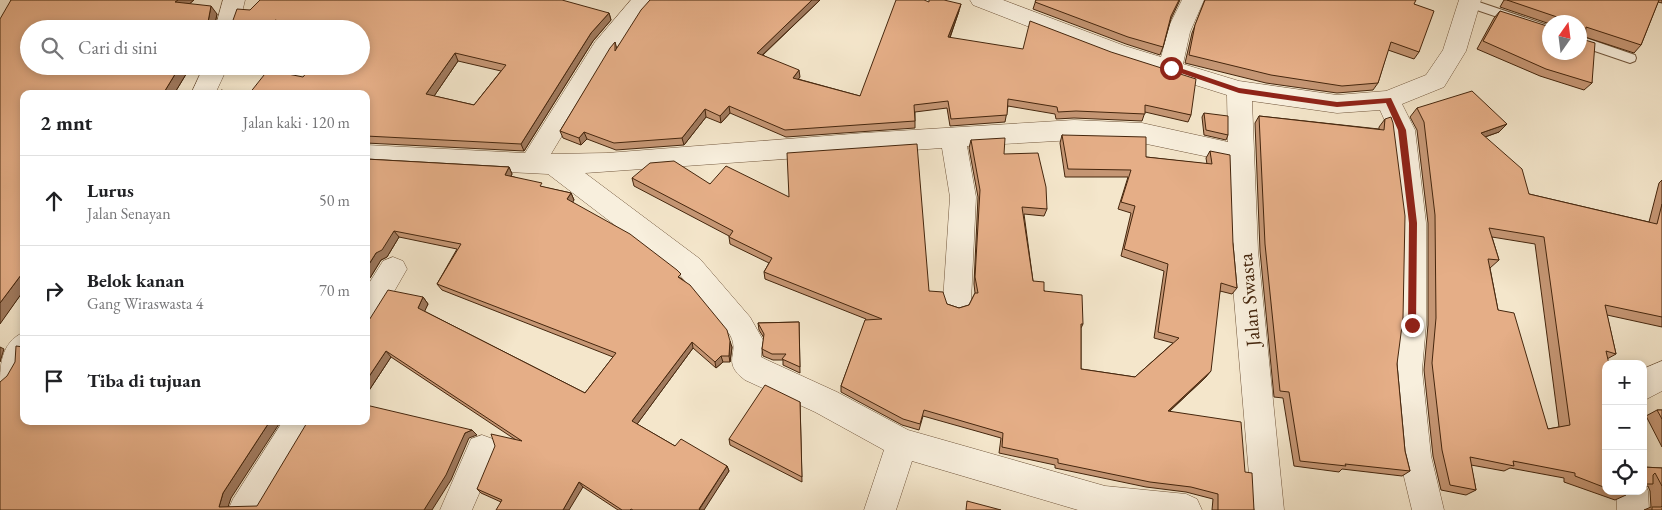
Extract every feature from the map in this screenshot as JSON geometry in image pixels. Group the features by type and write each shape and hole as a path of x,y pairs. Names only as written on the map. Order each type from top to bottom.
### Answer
{"street":[{"path":"228,20 234,0"},
{"path":"543,163 603,48 644,0"},
{"path":"981,0 1117,52 1239,90 1337,104 1388,100 1435,81 1454,51 1469,2"},
{"path":"1171,68 1176,34 1193,0"},
{"path":"205,90 212,75"},
{"name":"Jalan Swasta","path":"1239,90 1244,251 1268,510"},
{"path":"1388,100 1402,130 1413,223 1412,325 1407,370 1415,456 1428,510"},
{"path":"370,155 543,163 607,163 952,137 1074,130 1142,133 1240,154"},
{"path":"952,137 964,197 957,302"},
{"path":"543,163 690,267 740,326 748,340 746,363 750,366 826,402 902,443 1105,502 1186,510"},
{"path":"370,308 394,269"},
{"path":"0,377 20,350"},
{"path":"1647,384 1662,375"},
{"path":"244,510 299,425"},
{"path":"880,510 902,443"},
{"path":"456,510 482,450"},
{"path":"1632,495 1633,510"}],"lane":[{"path":"1469,2 1542,28"},
{"path":"1587,43 1630,58"}],"building":[{"path":"11,0 178,0 175,2 211,6 208,20 20,20 20,75 175,75 165,90 20,90 20,276 0,303 0,19"},
{"path":"260,0 562,0 609,13 591,33 521,144 370,136 370,90 252,90 264,75 303,77 305,75 370,75 370,20 233,20 237,9 250,10","holes":["455,53 506,65 474,105 426,94"]},
{"path":"650,0 812,0 757,53 799,70 793,78 860,96 896,0 924,0 929,2 929,0 944,0 961,4 948,37 1023,49 1030,21 1111,52 1196,79 1191,115 1145,105 1145,114 1058,112 1057,107 1008,99 1007,115 951,119 948,101 914,105 915,121 785,130 729,106 720,116 705,109 682,138 614,143 584,132 579,138 560,131 610,48 615,42 615,51 641,10"},
{"path":"1036,0 1179,0 1171,16 1163,47 1128,37 1035,2"},
{"path":"1205,0 1416,0 1414,4 1434,11 1419,52 1391,42 1378,83 1342,86 1271,75 1189,55 1195,25"},
{"path":"1507,0 1659,0 1641,45 1587,27 1587,15 1551,15"},
{"path":"1500,11 1542,24 1542,60 1587,60 1587,41 1595,43 1592,83 1546,69 1483,41"},
{"path":"1472,91 1507,124 1481,133 1522,169 1529,194 1657,224 1662,204 1662,317 1605,305 1616,354 1606,351 1608,360 1602,360 1602,486 1575,476 1575,473 1513,461 1514,466 1470,457 1476,490 1450,485 1442,450 1432,363 1436,318 1435,215 1424,122 1417,108","holes":["1489,228 1544,237 1570,425 1548,429 1514,313 1498,310 1488,259 1499,260"]},
{"path":"1204,113 1228,116 1228,135 1206,130"},
{"path":"1259,116 1384,130 1385,119 1391,117 1405,216 1403,318 1397,364 1405,451 1410,471 1300,461 1289,392 1280,391 1265,244"},
{"path":"1062,135 1146,137 1146,157 1212,164 1210,151 1230,155 1233,244 1237,288 1221,283 1211,371 1168,411 1241,422 1245,472 1252,473 1254,510 1218,510 1218,494 1191,487 1150,482 1058,463 1058,459 1002,447 1003,433 924,410 920,424 903,419 841,386 865,320 882,319 764,272 772,258 729,237 733,231 632,178 650,163 674,161 710,184 726,166 789,197 787,153 917,144 929,291 943,292 947,304 959,308 969,305 975,293 978,293 975,277 980,190 971,140 1005,138 1004,154 1038,153 1046,187 1047,209 1022,207 1033,281 1044,282 1044,291 1082,295 1081,369 1135,377 1179,338 1158,332 1168,264 1124,249 1135,206 1121,202 1131,170 1068,169"},
{"path":"370,159 509,167 505,175 542,183 540,186 571,193 567,199 630,234 677,270 681,274 678,277 690,285 727,330 730,341 729,356 721,356 715,362 692,342 632,421 675,446 681,439 727,466 700,510 622,510 579,482 563,510 496,510 502,500 477,489 495,446 491,434 522,441 386,351 370,375 370,319 388,290 423,297 418,308 585,393 616,353 437,284 461,244 394,231 382,250 376,253 370,263"},
{"path":"799,322 800,367 782,359 786,354 772,354 762,349 764,334 758,323"},
{"path":"16,346 20,346 20,425 267,425 223,493 219,507 257,506 306,425 370,425 370,406 472,430 465,433 446,475 424,510 0,510 0,382 7,376 15,362"},
{"path":"765,385 800,402 802,477 729,439"},
{"path":"1657,410 1662,410 1662,419"},
{"path":"1647,467 1662,468 1662,486 1655,473 1653,475 1653,484 1647,484"},
{"path":"967,501 1001,510 966,510"},
{"path":"1662,506 1662,510 1652,510 1652,507"}],"route":[{"path":"1171,68 1239,90 1337,104 1388,100 1402,130 1413,223 1412,325"}]}
